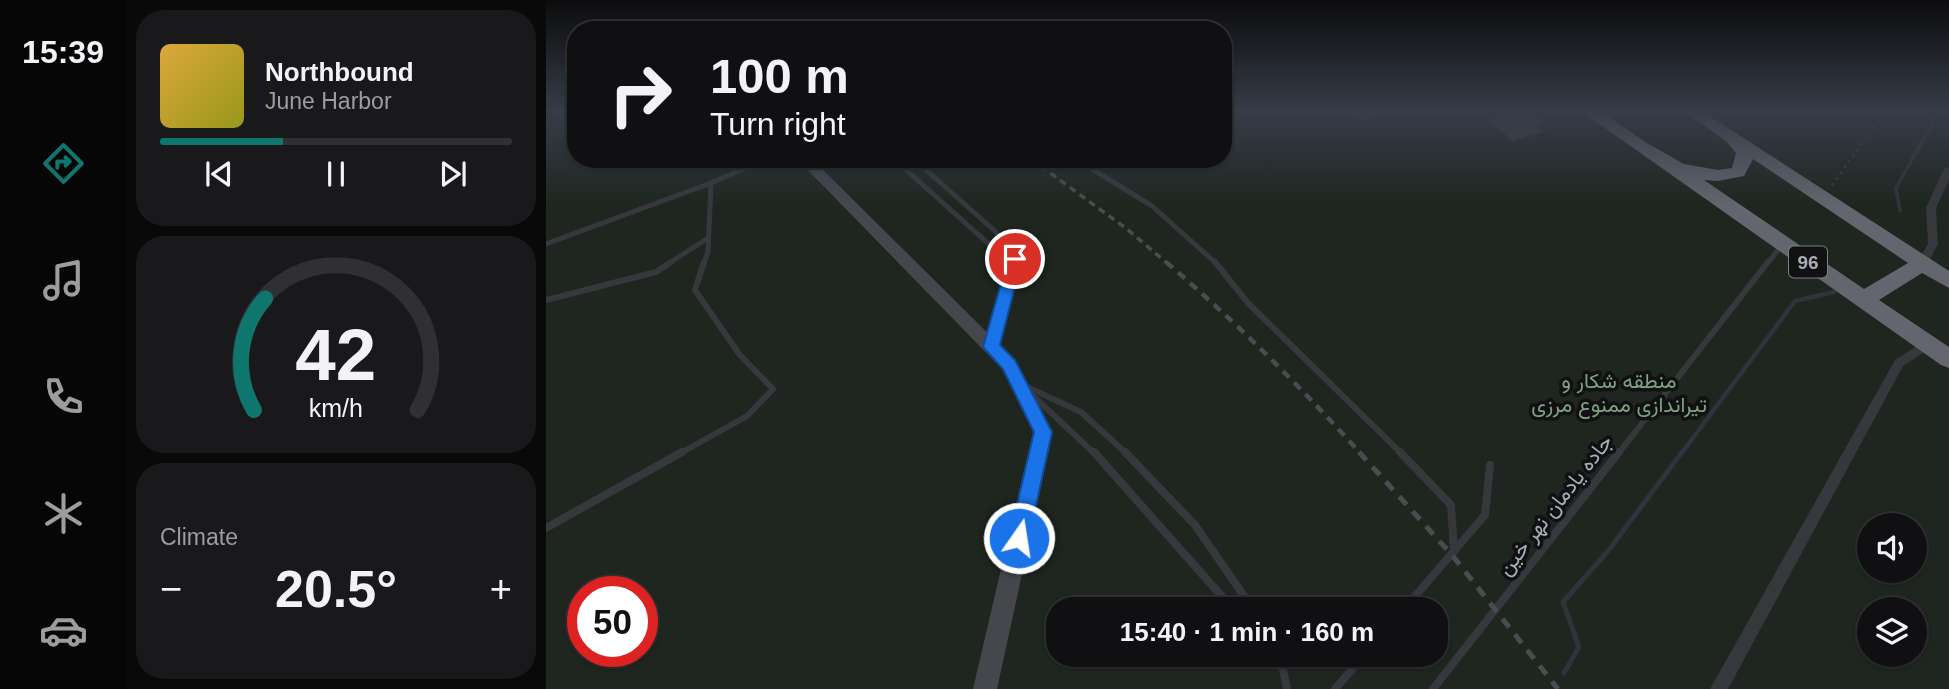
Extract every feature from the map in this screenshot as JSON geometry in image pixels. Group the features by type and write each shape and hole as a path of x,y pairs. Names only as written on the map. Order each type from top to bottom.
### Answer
{"highway":[{"name":"96","path":"1637,143 1949,359"},
{"name":"96","path":"1668,164 1698,175 1721,177 1738,172 1744,162 1745,153 1737,143"},
{"path":"1741,143 1822,200 1949,281"},
{"path":"1864,299 1922,264"}],"main road":[{"path":"813,168 1009,365 1043,432 985,689"}],"street":[{"path":"1922,264 1933,244 1931,208 1949,169"},
{"path":"1719,689 1899,363 1928,344"}],"lane":[{"path":"546,244 745,168"},
{"path":"904,168 1013,266"},
{"path":"924,168 996,232 1015,259 991,347"},
{"path":"1091,168 1152,206 1216,263 1248,303 1451,505 1454,551"},
{"path":"546,528 747,416 773,389 739,354 695,290 708,251 711,183"},
{"path":"546,300 656,272 709,238"},
{"name":"جاده یادمان نهر خین","path":"1433,689 1783,245"},
{"path":"1018,383 1089,447 1222,597"},
{"path":"1018,383 1080,412 1136,462 1195,525 1246,597"},
{"path":"1414,597 1485,515 1490,466"},
{"path":"1282,667 1287,689"},
{"path":"1335,689 1354,667"}],"path":[{"path":"1822,200 1863,143"}],"green space":[{"name":"منطقه شکار و تیراندازی ممنوع مرزی","path":"546,143 567,143 567,168 1232,168 1232,143 1949,143 1949,689 546,689"}],"waterway":[{"path":"1900,211 1896,188 1921,143"},
{"path":"1681,454 1795,301 1834,292"},
{"path":"1564,673 1579,647 1563,602 1608,551 1682,452"}],"railway":[{"path":"1043,168 1127,229 1168,264"},
{"path":"1166,262 1266,355 1361,454"},
{"path":"1359,452 1452,555 1558,689"}],"route":[{"path":"1015,259 991,347 1009,365 1043,432 1019,538"}]}
